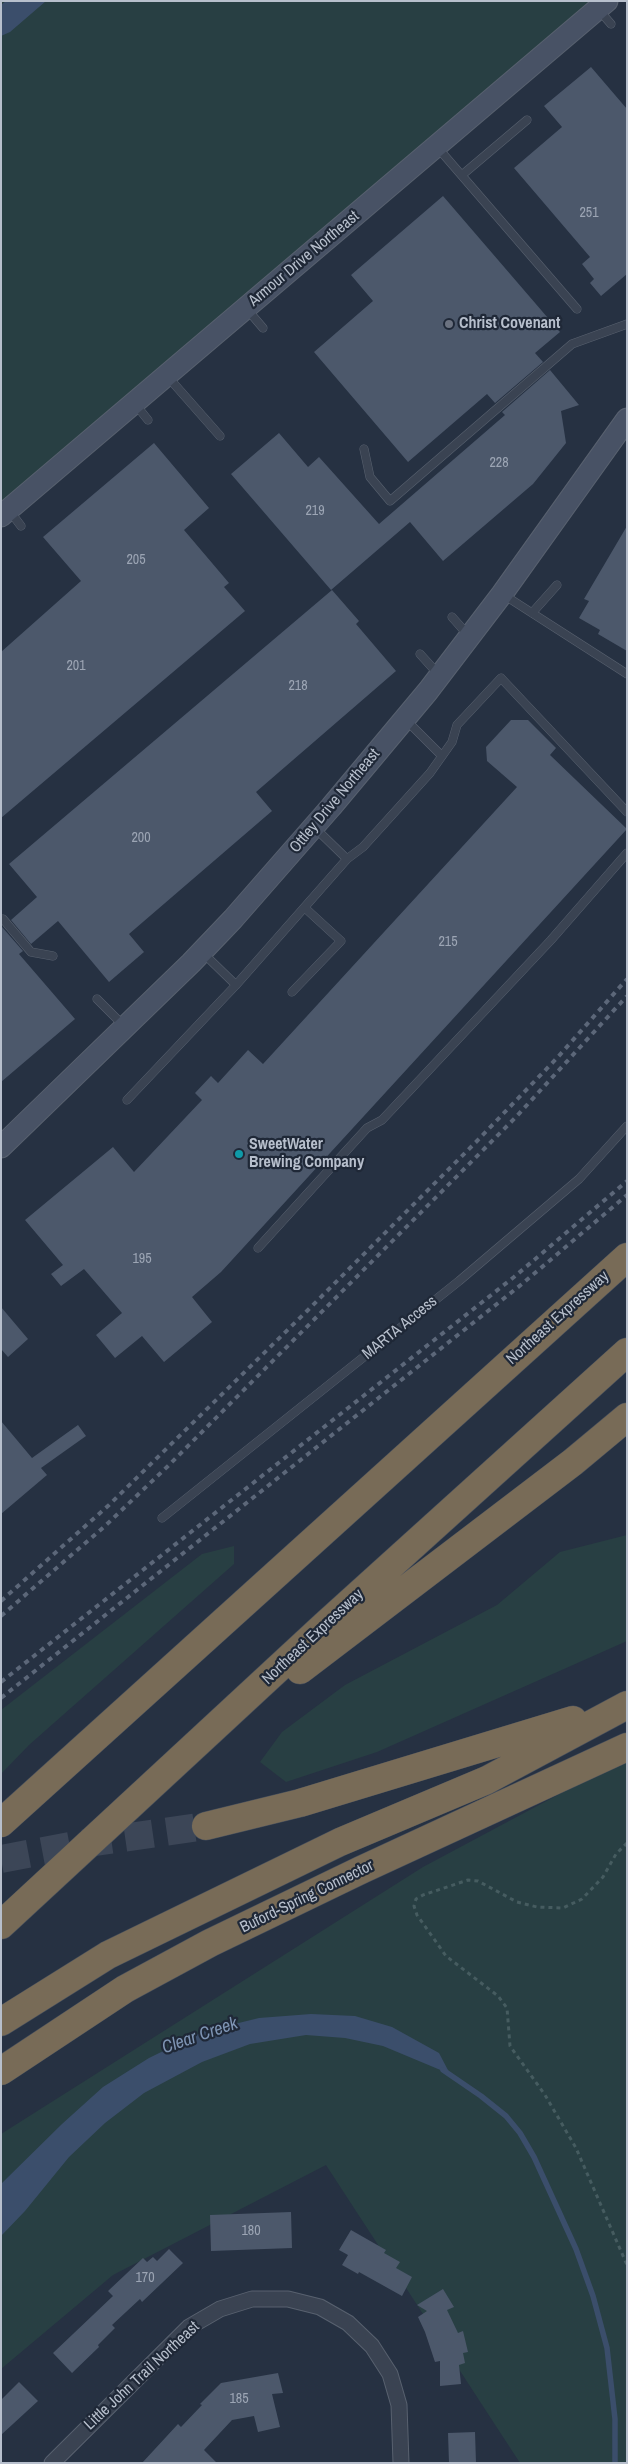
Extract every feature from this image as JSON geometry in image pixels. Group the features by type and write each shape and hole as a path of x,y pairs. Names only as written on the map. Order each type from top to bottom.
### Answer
{"highway":[{"name":"Northeast Expressway","path":"1,1823 627,1257"},
{"name":"Northeast Expressway","path":"1,1925 627,1352"},
{"path":"168,1771 573,1462 627,1417"},
{"path":"206,1826 300,1803 627,1705"},
{"name":"Buford-Spring Connector","path":"1,2022 108,1955 340,1842 486,1780 627,1705"},
{"name":"Buford-Spring Connector","path":"1,2071 125,1989 210,1944 361,1870 627,1747"}],"street":[{"name":"Armour Drive Northeast","path":"10,518 134,403 437,146 605,11"},
{"name":"Ottley Drive Northeast","path":"1,1147 202,952 314,827 440,676 502,594 627,419"},
{"name":"Little John Trail Northeast","path":"52,2463 189,2327 220,2309 236,2304 252,2300 288,2299 320,2307 348,2323 372,2346 390,2374 399,2404 401,2463"}],"lane":[{"path":"462,175 527,120"},
{"path":"437,146 577,309"},
{"path":"246,308 263,328"},
{"path":"364,449 370,477 390,501 572,344 626,323"},
{"path":"167,376 220,436"},
{"path":"134,403 148,420"},
{"path":"532,613 557,585"},
{"path":"502,594 627,674"},
{"path":"452,617 469,637"},
{"path":"420,654 440,676"},
{"path":"127,1100 236,985 347,859 363,847 442,756 452,742 457,724 502,678 627,812"},
{"path":"405,719 442,756"},
{"path":"314,827 347,859"},
{"path":"258,1248 367,1128 382,1120 551,940 627,854"},
{"path":"292,992 341,941 305,908"},
{"path":"3,919 31,952 53,956"},
{"path":"202,952 236,985"},
{"path":"97,999 125,1028"},
{"name":"MARTA Access","path":"162,1518 459,1281 579,1179 627,1126"}],"path":[{"path":"627,1843 616,1854 603,1877 582,1899 563,1908 538,1907 517,1902 478,1881 468,1880 416,1899 414,1906 416,1915 446,1956 498,1996 506,2008 510,2046 545,2095 576,2148 627,2265"}],"green space":[{"path":"1,1 600,1 1,505"},
{"path":"627,1535 627,1641 377,1752 286,1782 260,1762 282,1732 345,1685 497,1605 560,1552"},
{"path":"234,1546 234,1564 29,1745 1,1774 1,1710 202,1554"},
{"path":"627,1758 627,2463 520,2463 326,2165 113,2275 1,2369 1,2134 423,1867"}],"water":[{"path":"6,1 46,1 10,32 1,36 1,5"},
{"name":"Clear Creek","path":"311,2014 355,2016 392,2027 439,2053 450,2074 383,2046 345,2038 306,2035 250,2044 202,2062 144,2093 105,2123 69,2157 25,2211 1,2236 1,2184 103,2087 149,2058 202,2032 259,2018"}],"building":[{"path":"591,67 627,109 627,274 601,296 590,283 594,279 582,264 590,257 514,168 562,127 544,106"},
{"name":"Christ Covenant","path":"443,196 560,332 535,353 543,362 495,403 487,394 408,462 314,352 373,301 351,275"},
{"path":"550,370 579,405 561,411 566,443 533,484 443,561 410,522 331,590 231,474 279,433 308,467 319,457 379,524 505,415 502,412"},
{"path":"154,443 209,508 184,530 229,583 224,587 245,611 1,818 1,652 81,581 43,537"},
{"path":"627,526 627,651 598,634 600,630 579,618 589,601 584,599"},
{"path":"332,590 359,621 356,624 396,671 256,792 272,811 129,934 144,952 109,982 58,921 31,944 11,920 37,897 9,864"},
{"path":"511,720 528,720 556,748 550,755 627,829 221,1272 192,1297 212,1322 164,1362 142,1336 115,1358 96,1335 122,1313 84,1269 61,1286 51,1274 63,1265 25,1220 113,1147 134,1172 202,1100 195,1093 211,1076 218,1083 248,1050 263,1064 517,787 487,761 486,747"},
{"path":"2,927 23,951 19,954 75,1019 1,1082"},
{"path":"1,1307 28,1339 8,1357 1,1349"},
{"path":"1,1421 32,1458 78,1425 86,1436 41,1468 47,1475 1,1514"},
{"path":"291,2212 292,2248 211,2251 210,2215"},
{"path":"351,2230 386,2250 384,2253 400,2262 396,2268 412,2277 402,2296 359,2272 358,2274 342,2265 348,2255 339,2250"},
{"path":"169,2249 183,2263 142,2302 140,2299 112,2325 115,2328 98,2345 99,2347 72,2373 53,2353 113,2296 108,2291 143,2258 147,2262 153,2257 157,2261"},
{"path":"443,2289 454,2307 447,2310 458,2333 463,2331 468,2352 463,2353 465,2363 459,2365 461,2384 440,2386 440,2361 435,2362 418,2317 427,2311 417,2305"},
{"path":"278,2373 283,2393 272,2394 280,2427 258,2432 254,2416 232,2420 204,2450 217,2463 142,2463 178,2424 181,2427 221,2383"},
{"path":"19,2382 38,2401 1,2435 1,2400"},
{"path":"475,2432 476,2463 449,2463 448,2433"}],"waterway":[{"path":"443,2070 506,2116 520,2133 534,2157 576,2249 593,2296 607,2348 615,2419 615,2463"}],"tunnel":[{"path":"1,1859 81,1844 206,1826"}],"railway":[{"path":"1,1601 109,1505 307,1311 557,1058 627,979"},
{"path":"1,1616 105,1526 168,1466 515,1118 627,996"},
{"path":"1,1682 514,1277 627,1181"},
{"path":"1,1698 522,1284 627,1195"}],"place":[{"name":"Christ Covenant","path":"449,324"},
{"name":"SweetWater Brewing Company","path":"239,1154"}]}
